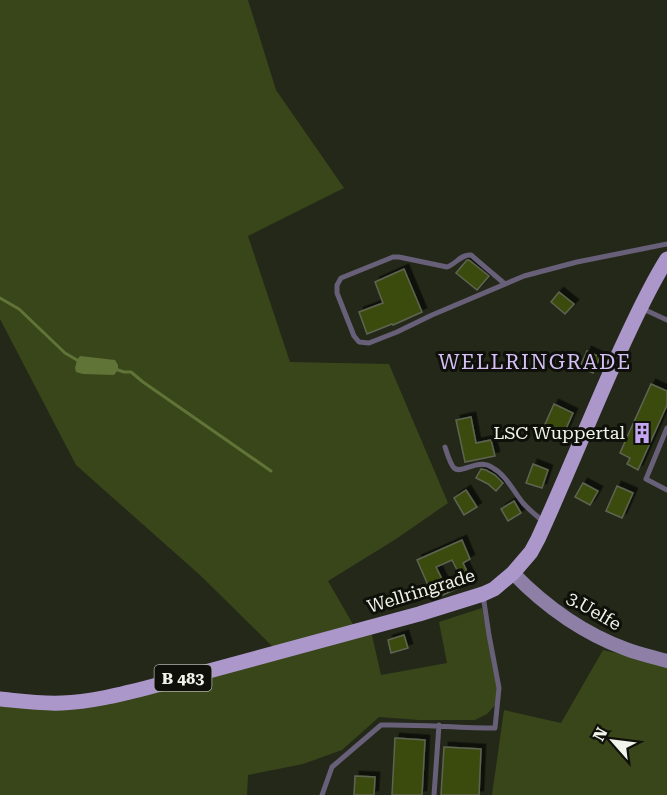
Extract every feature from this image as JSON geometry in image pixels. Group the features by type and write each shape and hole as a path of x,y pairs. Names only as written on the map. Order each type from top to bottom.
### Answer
{"main road":[{"name":"B 483","path":"640,307 667,259"},
{"name":"Wellringrade","path":"0,699 32,703 63,703 100,699 419,614 494,589 513,573 531,552 640,307"}],"street":[{"name":"3.Uelfe","path":"513,573 548,605 593,635 627,650 667,660"}],"lane":[{"path":"504,284 467,254 447,267 393,257 341,278 337,285 337,293 354,336 359,342 369,343 504,284 560,266 667,244"},
{"path":"640,307 667,320"},
{"path":"667,428 646,479 667,490"},
{"path":"445,447 453,467 457,470 474,464 486,464 496,469 525,505 545,523"},
{"path":"322,795 332,767 381,725 495,728 499,688 483,594"},
{"path":"434,795 439,725"}],"shaded area":[{"path":"0,0 248,0 276,90 344,188 248,236 290,362 389,364 448,503 396,539 328,581 354,626 274,648 201,576 76,465 0,319"},
{"path":"80,356 115,360 118,370 114,375 76,372 77,360"},
{"path":"482,608 497,688 496,704 487,714 475,720 379,717 342,750 303,764 248,775 247,795 0,795 0,702 62,706 371,631 381,675 447,663 439,622"},
{"path":"603,650 667,667 667,795 492,795 504,710 561,723"}],"building":[{"path":"467,260 489,276 477,290 456,273"},
{"path":"404,269 422,312 367,334 359,312 383,303 375,282"},
{"path":"559,292 574,304 565,314 551,302"},
{"path":"587,351 600,357 593,373 580,367"},
{"name":"LSC Wuppertal","path":"651,384 667,391 667,405 638,470 627,464 630,458 620,453"},
{"path":"554,404 573,413 561,440 542,431"},
{"path":"471,417 476,443 491,440 495,456 465,462 456,420"},
{"path":"533,464 548,470 542,488 526,483"},
{"path":"481,469 495,475 503,483 496,491 476,478"},
{"path":"583,483 598,491 590,505 575,497"},
{"path":"617,486 633,493 622,518 606,511"},
{"path":"466,490 477,507 464,515 454,498"},
{"path":"514,501 521,513 508,521 501,509"},
{"path":"462,540 470,559 463,563 472,582 434,599 417,560","holes":["452,560 460,576 444,583 436,567"]},
{"path":"404,635 408,648 391,653 388,640"},
{"path":"395,738 425,740 422,795 392,795"},
{"path":"444,747 481,749 479,795 441,795"},
{"path":"355,776 375,777 374,795 354,795"}],"waterway":[{"path":"0,298 19,309 65,353 77,360"},
{"path":"118,370 131,372 271,471"}],"place":[{"name":"LSC Wuppertal","path":"642,433"}],"district":[{"name":"WELLRINGRADE","path":"535,362"}]}
